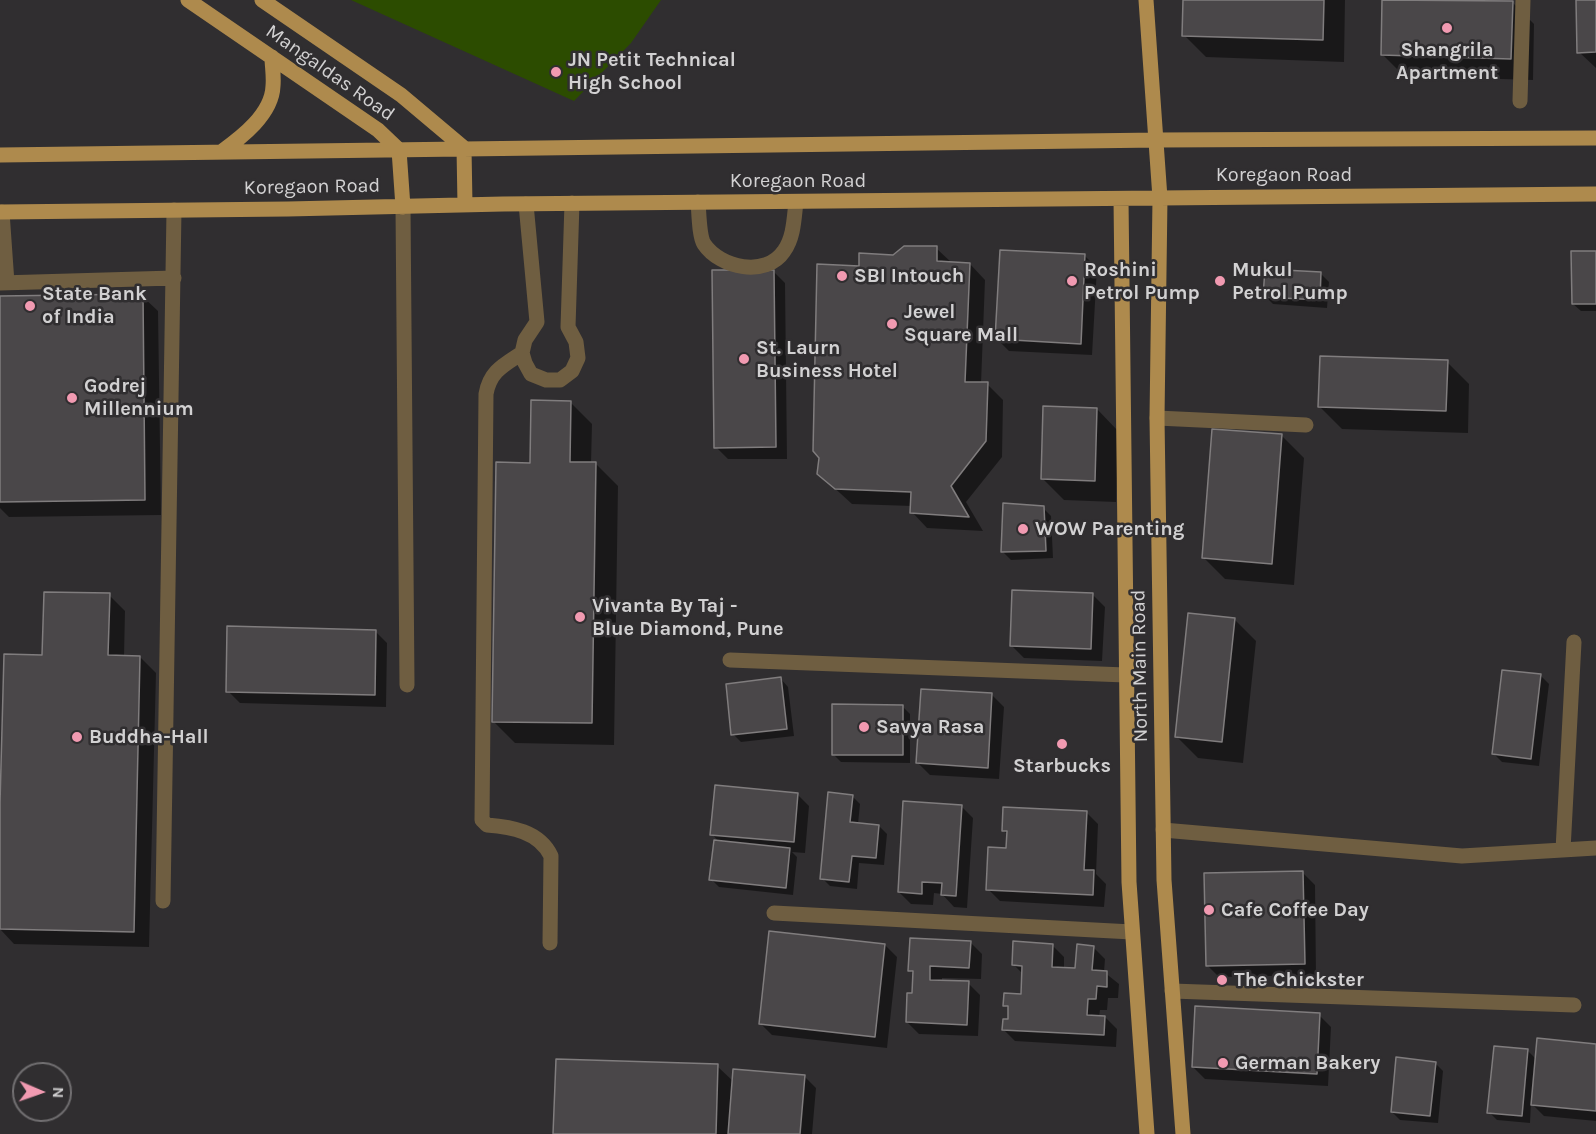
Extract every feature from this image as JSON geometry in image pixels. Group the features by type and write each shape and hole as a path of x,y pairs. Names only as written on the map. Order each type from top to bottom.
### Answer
{"main road":[{"name":"Mangaldas Road","path":"188,0 378,130 399,150 403,207"},
{"name":"Mangaldas Road","path":"262,0 401,95 464,148"},
{"name":"North Main Road","path":"1146,0 1158,140 1160,198 1157,418 1164,880 1183,1134"},
{"path":"221,152 245,135 262,115 273,88 272,57"},
{"name":"Koregaon Road","path":"0,154 1158,140 1596,138"},
{"path":"464,148 465,205"},
{"name":"Koregaon Road","path":"1,212 698,202 1596,194"},
{"name":"North Main Road","path":"1121,199 1129,882 1148,1134"}],"street":[{"path":"1520,101 1523,0"},
{"path":"698,202 703,242 718,259 743,267 765,267 784,252 793,229 796,202"},
{"path":"526,204 537,322 525,340 522,353 531,374 546,380 560,380 572,371 578,358 576,342 568,327 572,204"},
{"path":"403,207 407,685"},
{"path":"164,901 174,210"},
{"path":"1,212 4,283 174,279"},
{"path":"522,353 496,371 488,381 486,394 482,820 487,825 510,827 525,832 547,848 551,856 550,943"},
{"path":"1157,418 1306,425"},
{"path":"1563,850 1574,642"},
{"path":"730,660 1126,675"},
{"path":"1163,830 1462,856 1596,848"},
{"path":"774,913 1132,932"},
{"path":"1172,991 1574,1005"}],"green space":[{"name":"JN Petit Technical High School","path":"351,0 661,0 631,43 574,101"}],"building":[{"path":"1183,0 1324,0 1323,40 1182,36"},
{"name":"Shangrila Apartment","path":"1382,0 1513,1 1511,59 1381,55"},
{"path":"1576,0 1596,0 1596,52 1577,53"},
{"name":"Jewel Square Mall","path":"904,246 937,246 937,261 970,263 965,382 988,382 986,441 951,486 969,517 910,513 911,492 835,489 817,474 819,458 813,451 817,264 859,266 859,253 893,255"},
{"path":"1000,250 1085,254 1081,344 995,339"},
{"path":"1571,251 1596,251 1596,304 1572,304"},
{"path":"1265,269 1321,272 1320,300 1263,297"},
{"name":"St. Laurn Business Hotel","path":"712,270 774,270 776,447 714,448"},
{"name":"Godrej Millennium","path":"143,294 145,500 0,502 0,296"},
{"path":"1320,356 1448,360 1446,411 1318,407"},
{"path":"531,400 571,401 570,462 596,462 592,723 492,722 496,462 530,463"},
{"path":"1043,406 1097,408 1095,481 1041,479"},
{"path":"1212,429 1282,434 1272,564 1202,558"},
{"name":"WOW Parenting","path":"1003,503 1044,506 1046,551 1001,552"},
{"path":"1012,590 1093,593 1091,649 1010,646"},
{"path":"44,592 110,593 108,655 140,656 134,932 0,929 0,803 4,654 42,655"},
{"path":"1188,613 1235,618 1222,742 1175,737"},
{"path":"227,626 376,630 375,695 226,692"},
{"path":"1502,670 1541,674 1531,759 1492,754"},
{"path":"781,677 787,729 731,735 726,684"},
{"path":"921,689 992,693 988,768 916,763"},
{"path":"832,704 903,705 903,755 832,755"},
{"path":"715,785 798,793 794,842 710,835"},
{"path":"828,792 853,795 850,822 879,825 876,858 852,856 849,882 820,879"},
{"path":"903,801 962,805 956,896 941,895 942,883 922,882 922,894 898,892"},
{"path":"1003,807 1087,811 1084,870 1094,870 1093,895 986,890 988,847 1006,848 1007,831 1002,831"},
{"path":"714,840 790,848 786,888 709,880"},
{"path":"1303,871 1305,964 1206,966 1204,873"},
{"path":"769,931 885,944 875,1037 759,1024"},
{"path":"910,938 971,941 969,968 930,966 930,980 969,981 967,1025 906,1022 907,993 912,993 913,971 908,971"},
{"path":"1013,941 1053,944 1052,967 1075,968 1077,944 1094,946 1092,970 1107,971 1107,987 1097,986 1096,999 1088,999 1087,1015 1105,1016 1104,1035 1002,1030 1003,1019 1008,1019 1008,1006 1003,1006 1004,993 1021,994 1022,966 1012,965"},
{"path":"1195,1006 1320,1013 1317,1074 1192,1067"},
{"path":"1537,1038 1596,1044 1596,1111 1531,1105"},
{"path":"1494,1046 1528,1049 1522,1116 1487,1113"},
{"path":"1396,1057 1436,1062 1430,1116 1391,1112"},
{"path":"556,1059 718,1064 716,1134 553,1134"},
{"path":"733,1069 805,1075 800,1134 728,1134"}],"place":[{"name":"Shangrila Apartment","path":"1447,28"},
{"name":"JN Petit Technical High School","path":"556,72"},
{"name":"SBI Intouch","path":"842,276"},
{"name":"Roshini Petrol Pump","path":"1072,281"},
{"name":"Mukul Petrol Pump","path":"1220,281"},
{"name":"State Bank of India","path":"30,306"},
{"name":"Jewel Square Mall","path":"892,324"},
{"name":"St. Laurn Business Hotel","path":"744,359"},
{"name":"Godrej Millennium","path":"72,398"},
{"name":"WOW Parenting","path":"1023,529"},
{"name":"Vivanta By Taj - Blue Diamond, Pune","path":"580,617"},
{"name":"Savya Rasa","path":"864,727"},
{"name":"Buddha-Hall","path":"77,737"},
{"name":"Starbucks","path":"1062,744"},
{"name":"Cafe Coffee Day","path":"1209,910"},
{"name":"The Chickster","path":"1222,980"},
{"name":"German Bakery","path":"1223,1063"}]}
